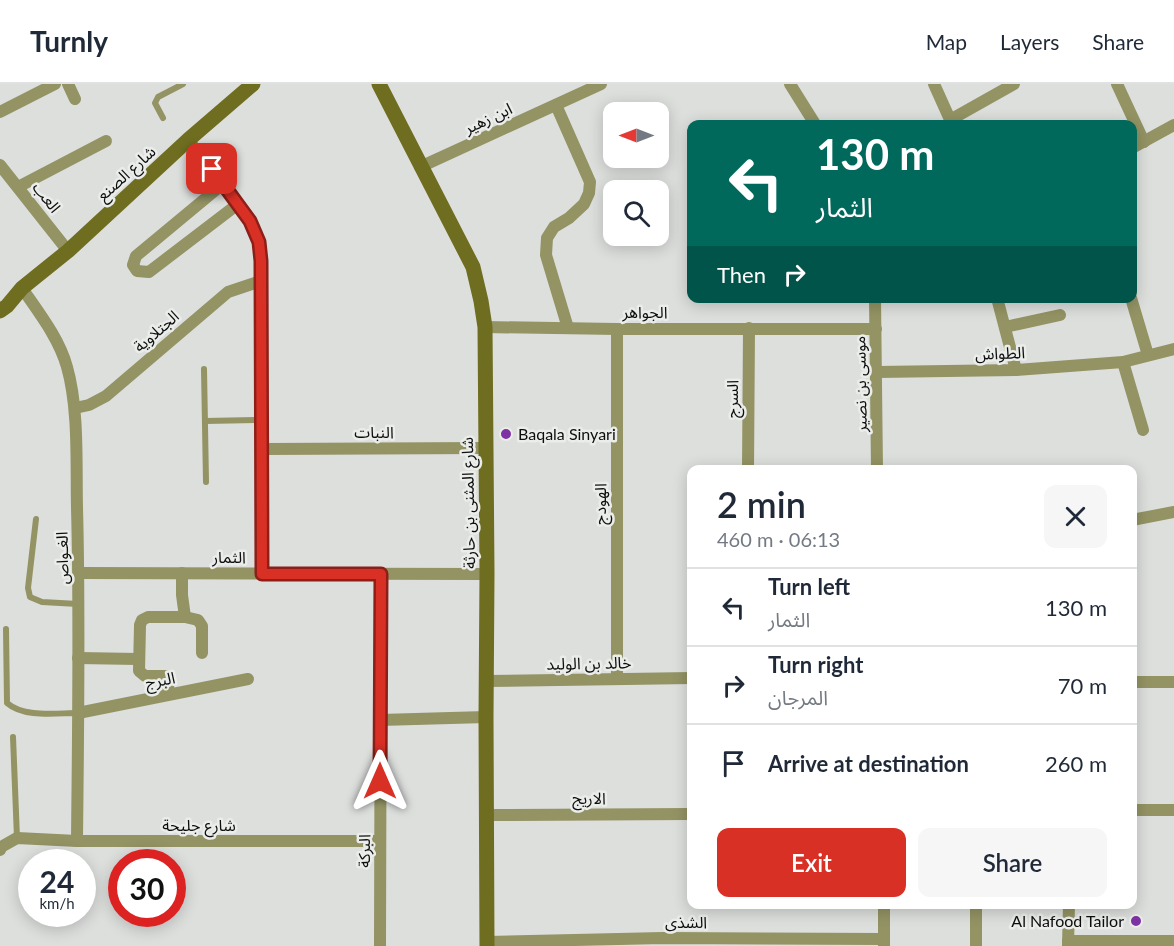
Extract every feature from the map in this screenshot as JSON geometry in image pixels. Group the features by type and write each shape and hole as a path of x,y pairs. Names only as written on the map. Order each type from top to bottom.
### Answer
{"street":[{"path":"0,112 55,84"},
{"path":"68,84 75,99"},
{"name":"شارع الصنع","path":"0,311 22,288 68,250 253,84"},
{"name":"ابن زهير","path":"420,167 602,84"},
{"path":"790,84 813,120"},
{"path":"934,84 950,120"},
{"path":"954,120 1014,84"},
{"path":"1117,84 1134,120"},
{"name":"شارع المثنى بن حارثة","path":"382,85 420,167 473,267 485,327 487,944"},
{"path":"556,105 590,182 590,193 584,204 569,218 554,227 547,238 546,255 568,328"},
{"path":"1137,146 1174,125"},
{"path":"1137,127 1144,142"},
{"path":"188,140 224,183 250,221 259,242 261,261 262,574"},
{"path":"18,187 106,141"},
{"name":"العب","path":"0,165 68,250"},
{"path":"224,183 136,256 133,265 137,271 149,272 238,204"},
{"name":"الجتلاوية","path":"75,408 89,405 106,396 228,292 261,281"},
{"name":"شارع الصنع","path":"0,298 22,288"},
{"name":"الغـواص","path":"22,288 62,352 68,369 75,408 79,573 77,841"},
{"name":"موسى بن نصير","path":"875,303 877,465"},
{"path":"998,303 1016,370"},
{"path":"1132,303 1148,356"},
{"path":"1005,327 1060,315"},
{"name":"الجواهر","path":"485,327 876,329"},
{"name":"السرج","path":"748,465 749,328"},
{"name":"الهودج","path":"617,329 617,679"},
{"name":"الطواش","path":"877,372 1016,370 1123,362 1174,349"},
{"path":"1123,362 1143,430"},
{"name":"النبات","path":"262,449 486,448"},
{"path":"1137,519 1174,512"},
{"name":"الثمار","path":"79,573 487,574"},
{"path":"182,573 185,617"},
{"name":"البركة","path":"380,946 381,574"},
{"path":"170,694 165,676 143,675 139,671 142,620 148,617 195,618 201,622 202,653"},
{"path":"78,658 138,659"},
{"name":"خالد بن الوليد","path":"486,681 687,678"},
{"name":"البرج","path":"78,713 249,679"},
{"path":"1137,682 1174,682"},
{"path":"380,720 486,717"},
{"path":"1137,810 1174,810"},
{"name":"الاريج","path":"487,815 687,814"},
{"path":"0,850 1,847 17,838"},
{"name":"شارع جليحة","path":"17,838 77,841 380,842"},
{"path":"884,909 884,942"},
{"path":"976,909 976,946"},
{"path":"1069,909 1068,943 1174,941"},
{"name":"الشذى","path":"487,944 663,938 884,942"}],"lane":[{"path":"163,118 155,103 158,97 183,84"},
{"path":"204,369 206,482"},
{"path":"205,421 262,420"},
{"path":"36,519 28,588 30,597 42,602 79,604"},
{"path":"6,629 8,703 27,713 78,713"},
{"path":"13,737 17,838"}],"place":[{"name":"Baqala Sinyari","path":"506,434"},
{"name":"Al Nafood Tailor","path":"1136,921"}],"route":[{"path":"212,169 250,221 259,242 261,261 262,574 381,574 380,781"}]}
